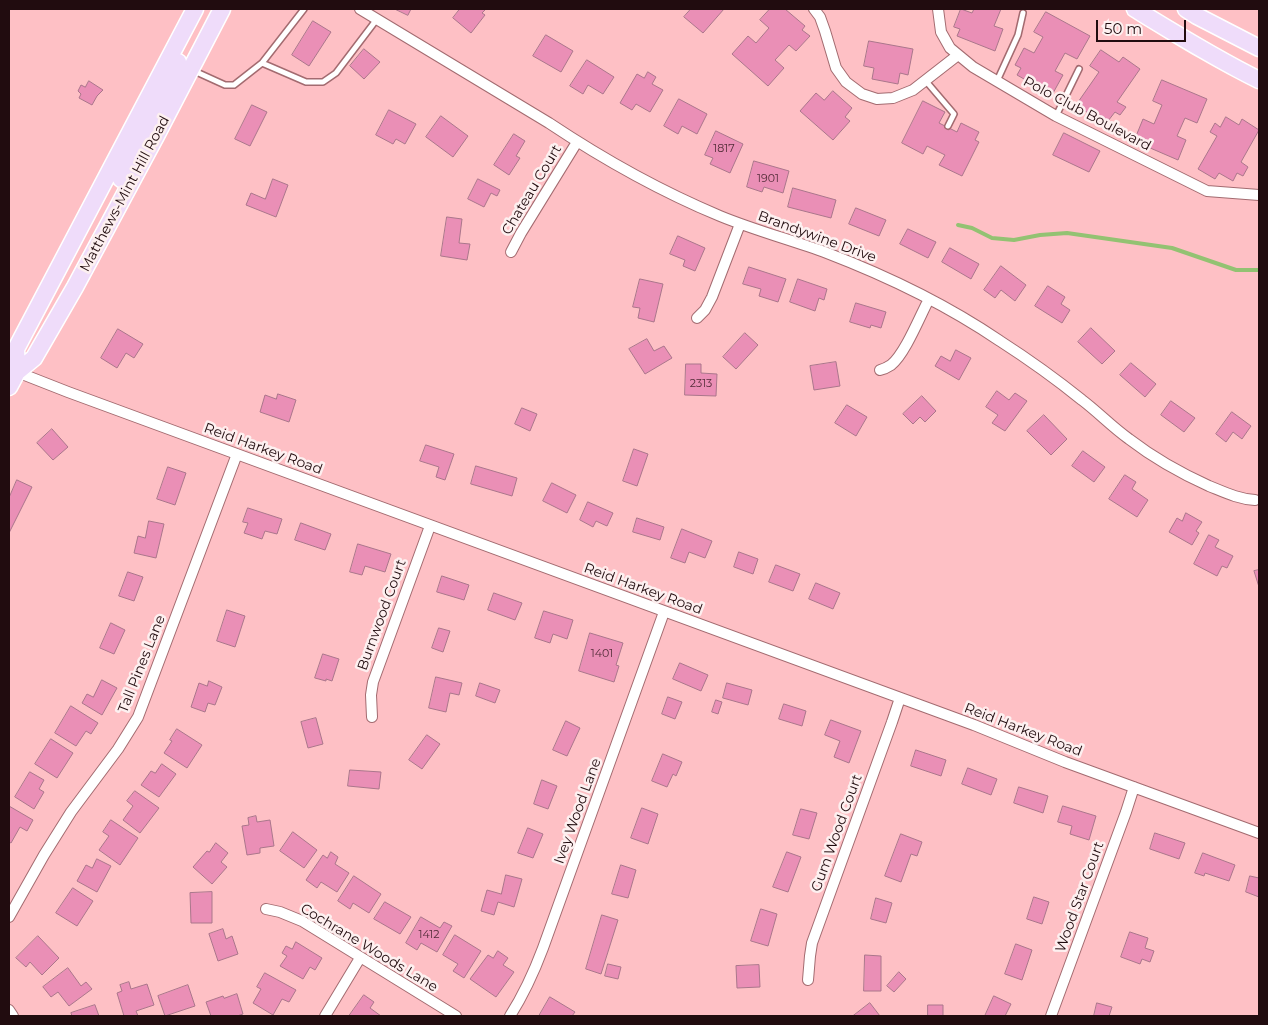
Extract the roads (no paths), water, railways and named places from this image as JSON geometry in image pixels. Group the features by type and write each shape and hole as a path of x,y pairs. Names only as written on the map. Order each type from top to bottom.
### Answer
{"main road":[{"path":"101,240 95,235 95,230 195,29 195,9"},
{"name":"Matthews-Mint Hill Road","path":"17,372 16,349 195,9"},
{"name":"Matthews-Mint Hill Road","path":"9,387 17,372 34,358 101,240 222,9"},
{"path":"1135,9 1187,42 1259,80"},
{"path":"1186,9 1259,48"}],"street":[{"name":"Brandywine Drive","path":"360,9 577,142 638,177 740,224 855,264 929,299 975,325 1020,354 1083,400 1127,438 1172,468 1227,494 1244,500 1255,500"},
{"path":"814,9 823,24 836,68 846,82 862,94 877,99 893,98 913,90 958,55"},
{"name":"Polo Club Boulevard","path":"938,9 941,32 950,48 973,67 1056,116 1207,191 1259,195"},
{"name":"Chateau Court","path":"511,252 577,142"},
{"path":"697,318 705,310 712,298 740,224"},
{"path":"880,370 890,366 903,350 929,299"},
{"name":"Reid Harkey Road","path":"17,372 430,526 974,725 1065,762 1259,833"},
{"name":"Tall Pines Lane","path":"9,917 39,863 71,812 118,749 138,717 237,454"},
{"name":"Burnwood Court","path":"372,716 371,695 373,682 430,526"},
{"name":"Ivey Wood Lane","path":"510,1016 534,973 664,612"},
{"name":"Gum Wood Court","path":"808,980 812,943 900,698"},
{"name":"Wood Star Court","path":"1051,1016 1134,787"},
{"name":"Cochrane Woods Lane","path":"266,909 280,912 302,921 456,1016"},
{"path":"325,1016 360,958"},
{"path":"9,1010 13,1016"}],"lane":[{"path":"191,70 225,85 234,85 262,64 304,9"},
{"path":"997,81 1018,34 1024,13"},
{"path":"262,64 306,82 323,82 336,73 377,19"},
{"path":"1056,116 1079,69"},
{"path":"925,80 954,114 948,126"}],"waterway":[{"path":"958,225 972,228 992,238 1014,240 1040,235 1067,233 1172,248 1236,270 1259,270"}]}
